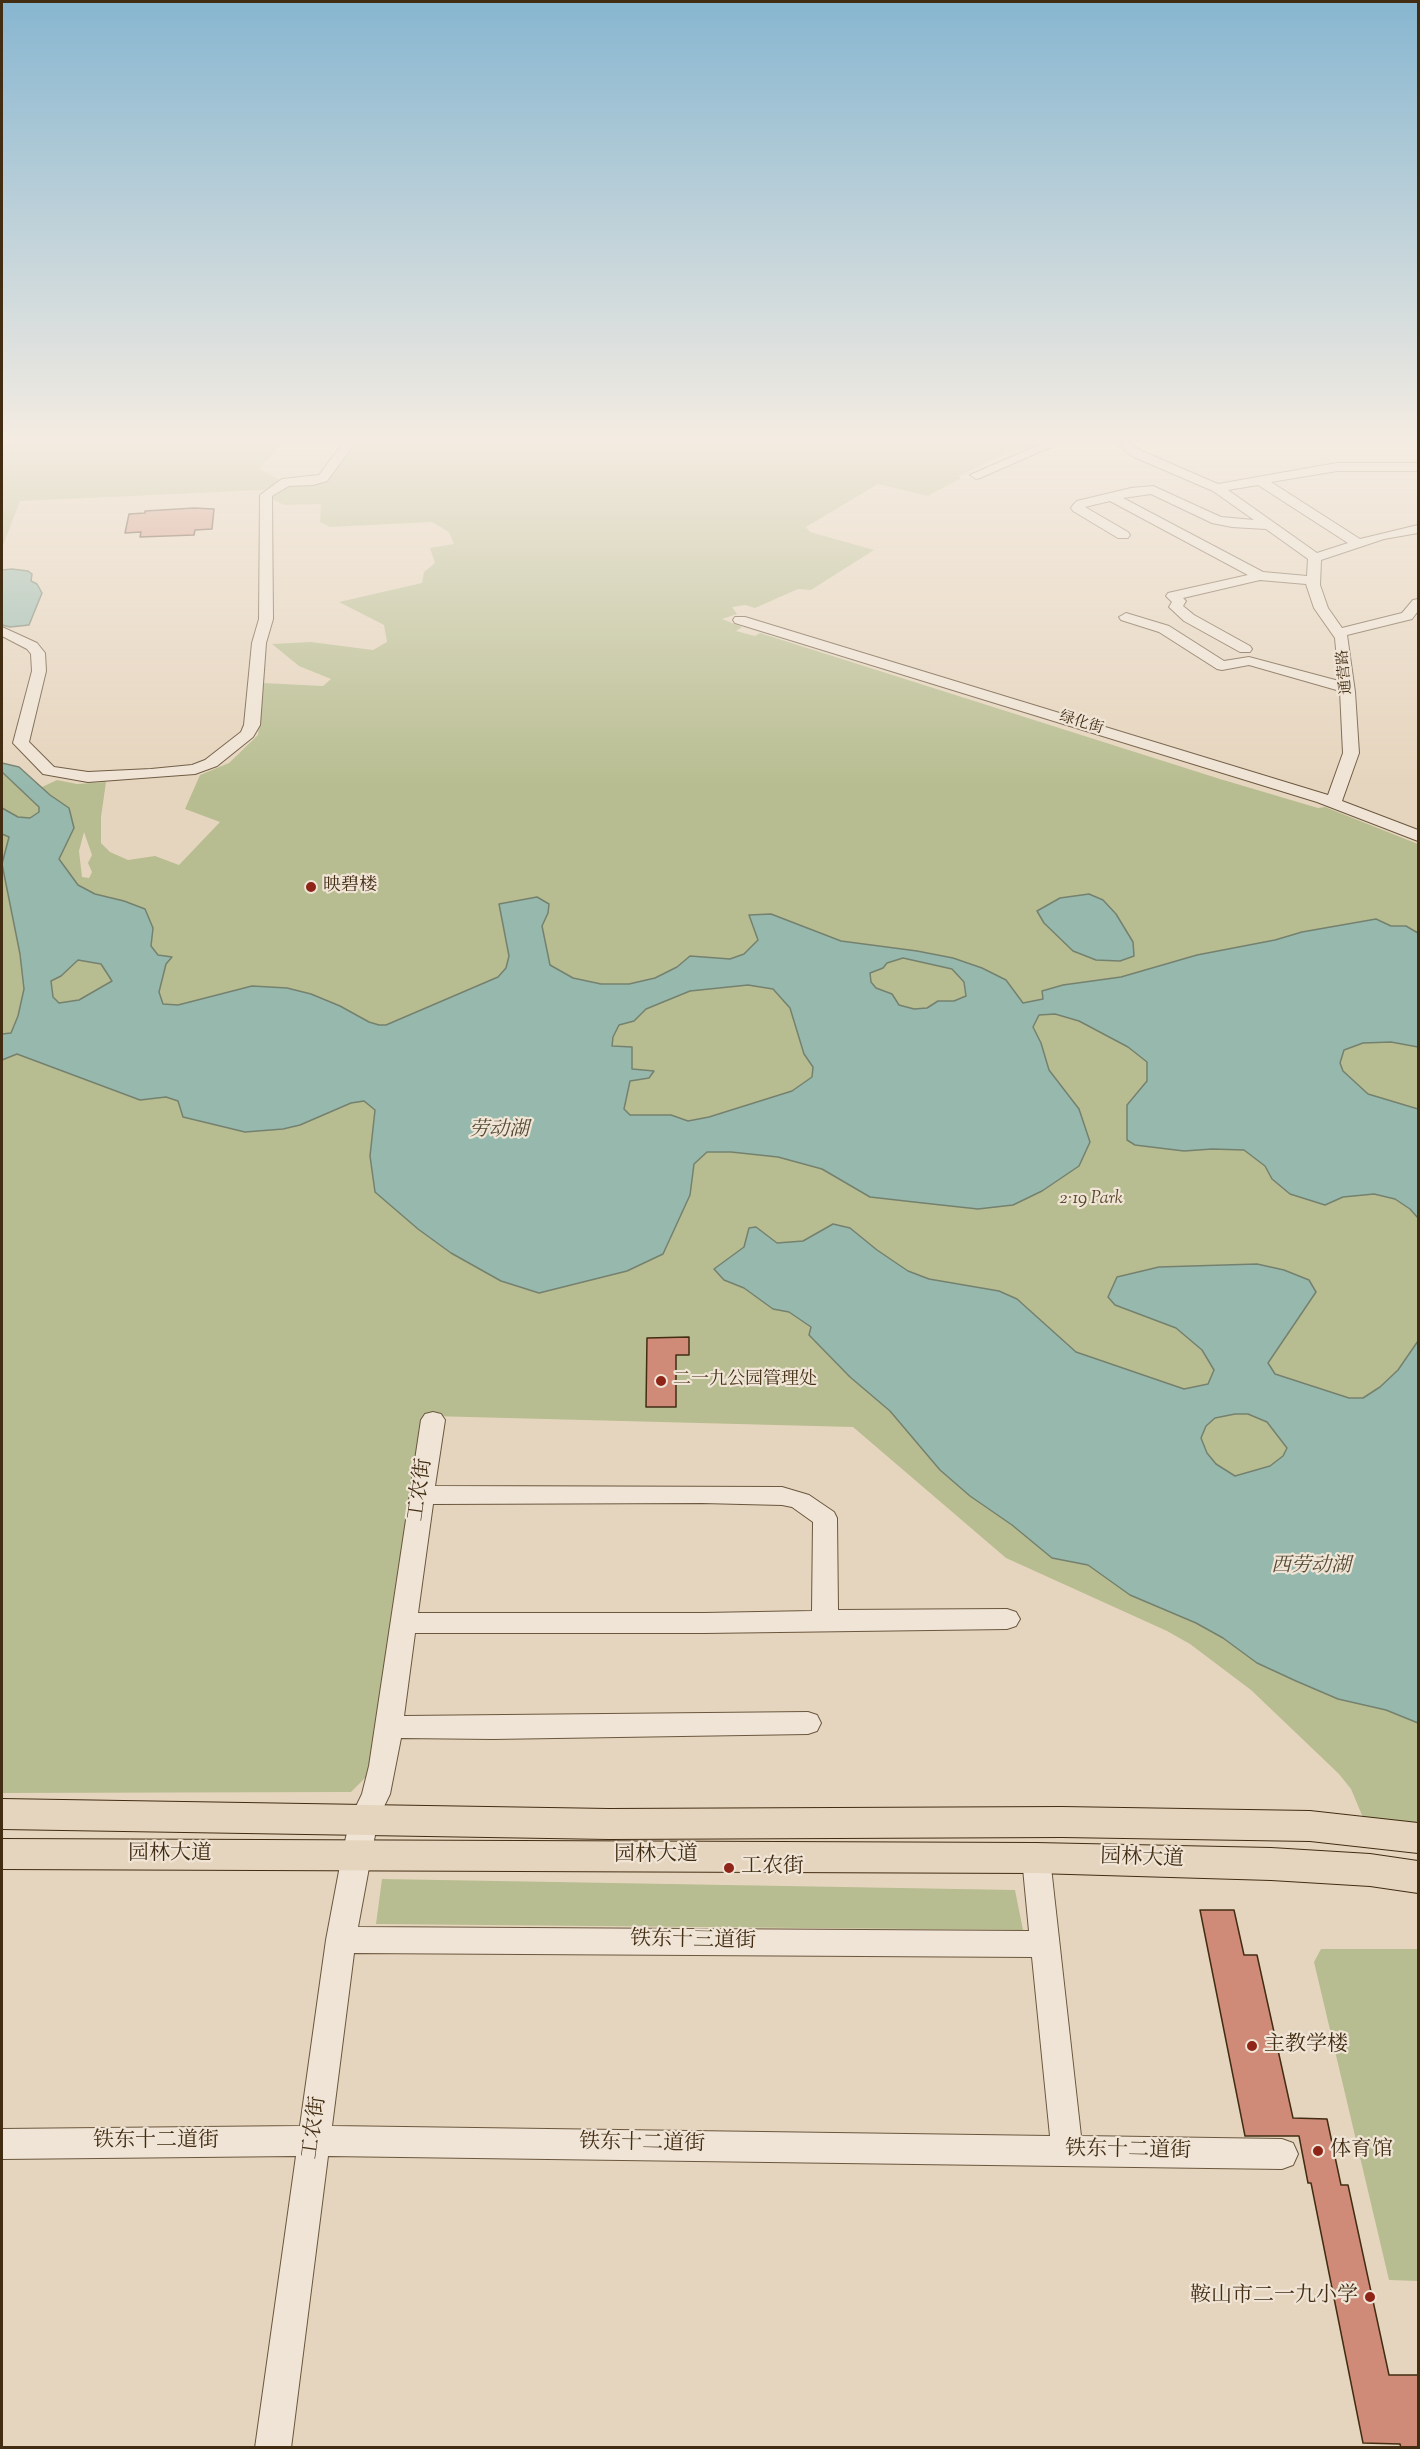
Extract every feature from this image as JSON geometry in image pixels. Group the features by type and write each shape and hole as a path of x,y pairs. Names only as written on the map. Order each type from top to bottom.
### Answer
{"main road":[{"path":"2,1814 609,1824 1062,1822 1310,1826 1419,1838"},
{"name":"园林大道","path":"2,1854 1036,1858 1271,1864 1370,1870 1419,1877"}],"street":[{"path":"2,631 32,645 38,653 39,671 21,743 50,771 88,777 151,774 174,772 211,763 248,734 252,726 259,643 266,620 266,557"},
{"path":"1225,557 1260,576"},
{"name":"通营路","path":"1316,558 1312,585 1322,608 1342,638 1347,688 1351,753 1334,803"},
{"path":"1245,649 1189,618 1176,607 1179,601 1173,596 1260,576 1280,576 1313,581"},
{"path":"1339,633 1407,616 1419,603"},
{"path":"1126,617 1164,629 1222,666 1249,661 1347,688"},
{"name":"绿化街","path":"740,620 1334,803 1419,836"},
{"name":"工农街","path":"273,2448 341,1940 364,1819 376,1794 383,1766 433,1420"},
{"path":"422,1495 713,1494 782,1496 800,1501 825,1518 825,1620"},
{"path":"403,1623 704,1623 1007,1618"},
{"path":"388,1727 493,1728 808,1723"},
{"path":"320,1855 345,1846 364,1819"},
{"path":"1036,1858 1067,2151"},
{"name":"铁东十三道街","path":"341,1940 1045,1944"},
{"name":"铁东十二道街","path":"2,2144 314,2141 1282,2154"}],"green space":[{"name":"2·19 Park","path":"433,557 863,557 811,590 798,589 755,608 745,605 732,607 737,614 722,619 742,627 736,631 755,636 760,633 1220,779 1318,808 1325,807 1418,844 1418,1825 1364,1820 1351,1789 1339,1774 1251,1690 1190,1644 1167,1631 1006,1558 853,1427 430,1416 374,1769 351,1792 2,1793 2,833 71,819 42,787 57,780 77,784 106,782 101,817 101,843 110,852 128,860 155,856 179,865 220,822 185,809 200,775 229,763 258,735 263,683 323,686 331,679 299,666 272,644 311,642 373,650 387,642 384,625 339,602 422,583 424,572 435,563","holes":["84,832 92,855 88,863 92,872 89,878 82,877 79,851"]},
{"path":"2,772 39,807 39,812 30,818 18,817 2,808"},
{"path":"382,1879 1015,1890 1023,1930 376,1924"},
{"path":"1321,1949 1418,1949 1418,2281 1389,2280 1314,1962"}],"water":[{"path":"2,570 28,571 32,574 31,581 37,584 42,593 29,625 10,627 2,625"},
{"name":"劳动湖","path":"2,763 19,767 50,795 69,808 74,828 59,859 78,885 95,894 145,909 153,928 151,946 158,955 172,957 166,964 159,992 163,1004 178,1005 252,986 287,988 311,994 340,1006 369,1022 386,1025 498,977 506,968 509,956 499,904 537,897 549,904 542,926 550,965 573,978 601,984 629,984 655,978 677,967 690,956 730,959 744,954 758,940 749,915 771,914 841,941 917,951 953,958 982,968 1006,980 1023,1003 1043,999 1042,991 1063,985 1121,977 1197,955 1275,940 1302,932 1376,919 1391,926 1406,926 1418,933 1418,1047 1391,1042 1363,1043 1344,1050 1340,1063 1343,1071 1368,1094 1418,1109 1418,1218 1410,1209 1395,1199 1374,1194 1343,1197 1325,1205 1290,1194 1272,1179 1265,1166 1244,1150 1184,1151 1135,1145 1127,1140 1127,1105 1147,1081 1147,1062 1128,1047 1079,1021 1055,1014 1039,1015 1033,1027 1041,1043 1049,1070 1079,1109 1090,1142 1079,1166 1042,1191 1013,1205 978,1209 870,1197 822,1169 778,1157 707,1152 694,1164 690,1195 663,1254 627,1271 539,1293 501,1281 451,1253 418,1229 375,1192 370,1156 375,1110 364,1101 351,1103 300,1125 283,1129 245,1132 183,1117 178,1101 166,1097 140,1100 17,1054 2,1060 2,1034 11,1033 18,1016 24,989 20,954 2,864 9,837 2,834 2,808 18,817 30,818 39,812 39,807 2,772","holes":["903,958 952,969 964,982 966,996 954,1001 938,1001 927,1008 914,1009 899,1005 892,994 876,988 871,982 870,973 883,968 887,963","78,960 101,964 112,981 79,1000 59,1003 53,997 51,981 61,976","748,985 773,989 790,1008 804,1054 813,1067 812,1077 792,1091 709,1117 688,1121 671,1115 630,1115 624,1109 630,1081 649,1078 654,1071 632,1069 632,1047 612,1046 613,1037 619,1025 634,1021 646,1009 690,991"]},
{"path":"1089,894 1103,900 1116,914 1133,942 1134,956 1120,961 1096,960 1073,951 1044,923 1037,911 1060,898"},
{"name":"西劳动湖","path":"833,1224 850,1228 908,1271 929,1279 999,1291 1017,1299 1076,1352 1184,1389 1208,1384 1214,1370 1202,1350 1176,1328 1115,1305 1108,1297 1117,1277 1159,1267 1257,1264 1284,1270 1309,1280 1316,1292 1268,1363 1275,1374 1349,1398 1363,1398 1380,1387 1398,1370 1418,1341 1418,1723 1386,1710 1338,1699 1257,1663 1223,1638 1196,1623 1130,1595 1088,1565 1052,1558 1012,1525 970,1496 940,1470 890,1411 850,1377 809,1335 811,1327 789,1312 773,1309 744,1288 724,1280 714,1269 744,1247 749,1228 756,1227 777,1243 803,1241","holes":["1248,1414 1267,1422 1287,1448 1283,1456 1270,1466 1235,1476 1216,1464 1207,1453 1201,1438 1206,1426 1215,1418"]}],"building":[{"name":"二一九公园管理处","path":"689,1337 689,1355 676,1355 676,1407 646,1407 647,1338"},
{"path":"1200,1910 1234,1910 1244,1955 1257,1955 1293,2118 1327,2119 1341,2185 1348,2185 1389,2375 1419,2375 1419,2448 1401,2448 1400,2444 1363,2443 1311,2183 1308,2183 1299,2136 1245,2136"}],"place":[{"name":"映碧楼","path":"311,887"},
{"name":"二一九公园管理处","path":"661,1381"},
{"name":"工农街","path":"729,1868"},
{"name":"主教学楼","path":"1252,2046"},
{"name":"体育馆","path":"1318,2151"},
{"name":"鞍山市二一九小学","path":"1370,2297"}]}
